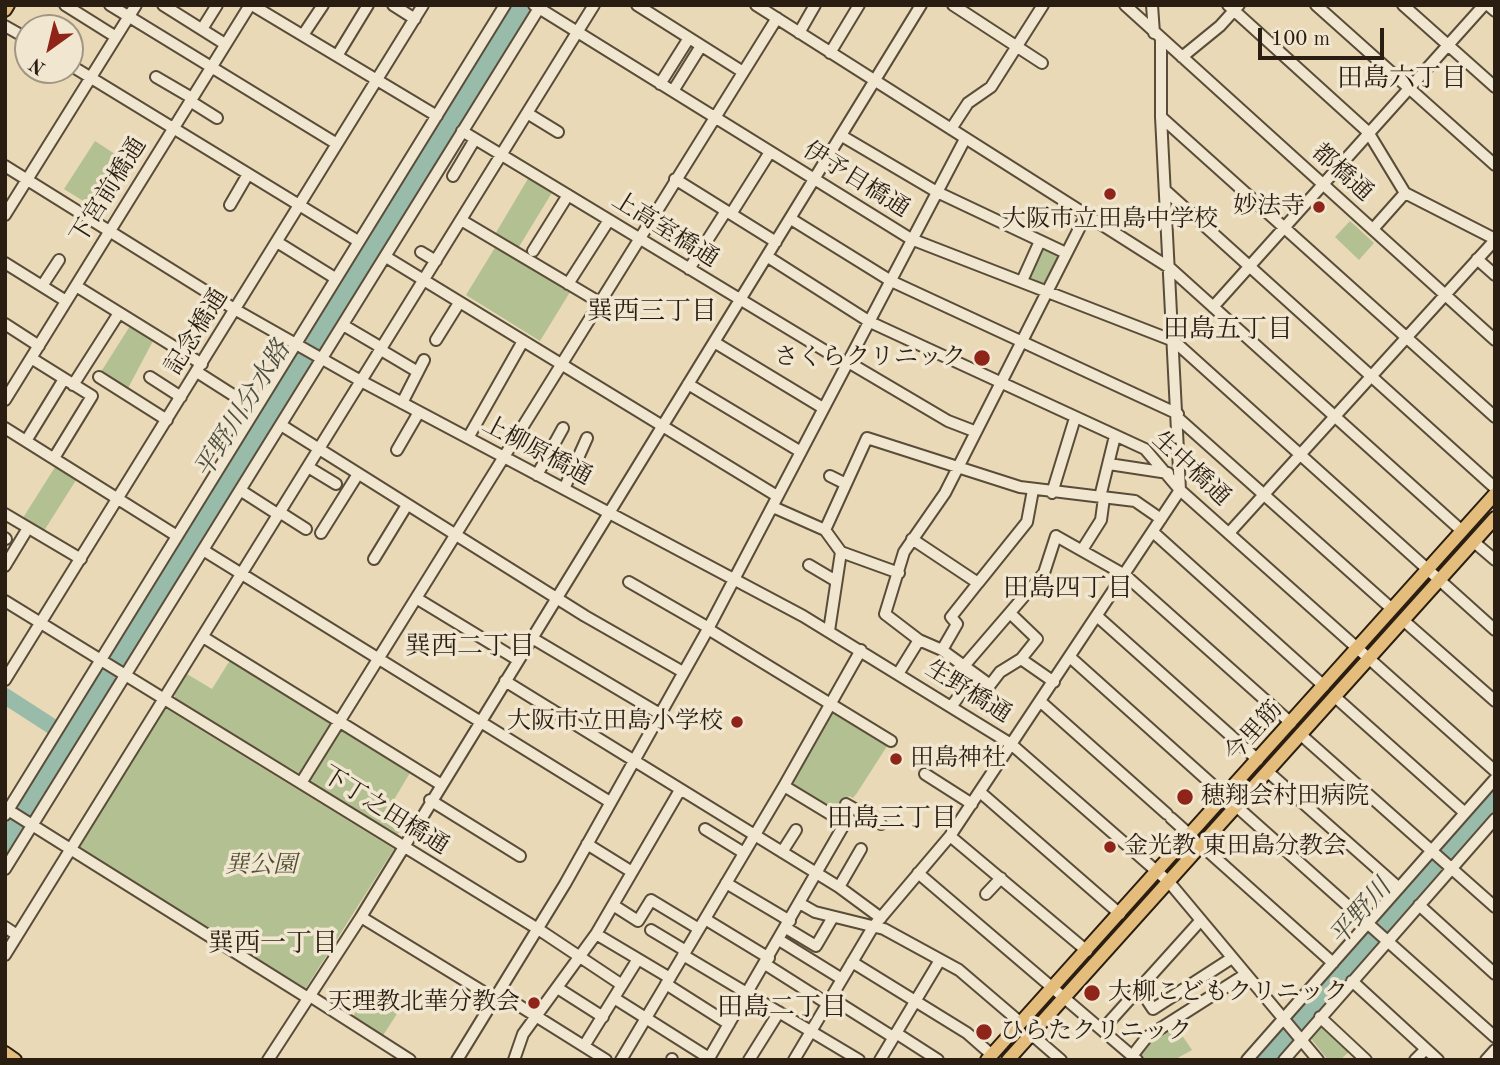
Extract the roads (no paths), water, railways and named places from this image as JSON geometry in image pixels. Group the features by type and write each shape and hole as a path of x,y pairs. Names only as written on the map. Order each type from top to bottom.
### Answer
{"main road":[{"path":"5,10 8,5"},
{"name":"今里筋","path":"990,1057 1495,494"},
{"name":"今里筋","path":"1008,1060 1495,518"},
{"path":"5,1053 15,1060"}],"street":[{"path":"65,5 116,37"},
{"path":"110,5 337,144"},
{"path":"5,215 136,5"},
{"path":"163,5 225,44"},
{"path":"202,29 217,5"},
{"path":"251,5 437,116"},
{"name":"下宮前橋通","path":"5,400 251,5"},
{"path":"303,35 323,5"},
{"path":"337,56 368,5"},
{"path":"393,5 415,19"},
{"name":"記念橋通","path":"5,680 423,5"},
{"path":"410,1060 7,811 505,5"},
{"path":"5,955 594,5"},
{"path":"756,5 1170,268 1462,531"},
{"path":"301,783 743,72 775,17 779,5"},
{"path":"799,33 815,5"},
{"path":"830,53 859,5"},
{"path":"268,1060 361,917 430,800 768,257 921,5"},
{"path":"953,5 1042,63"},
{"path":"951,129 968,103 991,87 1043,5"},
{"name":"都橋通","path":"1125,5 1495,340"},
{"path":"794,1060 877,922 950,836 1071,658 1180,489 1158,36 1152,5"},
{"path":"1316,5 1495,165"},
{"path":"1403,5 1495,88"},
{"path":"1213,307 1447,45 1486,5 1495,11"},
{"path":"5,869 386,257 538,6"},
{"name":"伊予目橋通","path":"538,6 577,33 911,239 1174,341"},
{"path":"639,6 743,72"},
{"path":"1181,57 1234,7 1368,132 1405,193 1495,239 1229,533"},
{"path":"660,84 689,38"},
{"path":"673,91 701,46"},
{"path":"84,73 358,241"},
{"path":"156,77 217,118"},
{"path":"527,113 558,132"},
{"path":"1161,117 1495,417"},
{"name":"上高室橋通","path":"463,131 847,363 948,421 974,431"},
{"path":"842,136 937,192 1066,253"},
{"path":"453,176 475,139"},
{"path":"457,1060 538,929 709,628 965,139"},
{"path":"689,269 770,152"},
{"path":"5,166 236,310 296,342"},
{"path":"230,205 248,174"},
{"path":"675,179 776,242"},
{"path":"1166,191 1248,268 1495,488"},
{"path":"1373,229 1405,193"},
{"path":"533,251 568,195"},
{"path":"1011,614 1037,639 1021,659 1000,672 990,685 942,650 919,640 885,614 900,573 904,552 945,493 956,466 1086,215"},
{"path":"791,219 891,281 1178,416 1392,609"},
{"path":"461,220 599,302"},
{"path":"568,284 609,220"},
{"path":"1022,281 1040,241"},
{"path":"277,242 335,278"},
{"path":"421,252 436,261"},
{"path":"386,257 777,496"},
{"name":"生中橋通","path":"768,257 870,322 1145,449 1180,489 1495,771"},
{"path":"1476,259 1495,275"},
{"path":"42,286 59,260"},
{"path":"5,263 66,301"},
{"path":"76,286 255,409"},
{"path":"436,340 459,303"},
{"path":"26,441 119,313"},
{"path":"5,324 39,346"},
{"path":"343,325 418,372"},
{"path":"468,438 523,341"},
{"path":"1174,341 1495,630"},
{"name":"上柳原橋通","path":"296,342 361,381 733,579"},
{"path":"714,342 824,408"},
{"path":"31,358 92,396 54,458"},
{"path":"402,403 424,360"},
{"path":"99,377 166,420"},
{"path":"150,377 181,397"},
{"path":"688,384 801,452"},
{"path":"397,450 419,412"},
{"path":"1052,493 1075,418"},
{"path":"281,425 557,598 683,672"},
{"path":"5,428 177,536"},
{"path":"537,475 563,428"},
{"path":"1082,550 1101,520 1102,497 1115,436"},
{"path":"564,489 587,438"},
{"path":"825,530 867,438 1033,490 1135,501 1161,519"},
{"path":"1109,464 1149,473 1168,473"},
{"path":"308,467 336,484"},
{"path":"321,533 358,474"},
{"path":"830,476 846,484"},
{"path":"240,490 306,529"},
{"path":"942,650 957,624 951,617 1027,522 1033,490"},
{"path":"374,559 407,505"},
{"path":"773,508 825,530 841,552 900,573"},
{"path":"5,514 81,559"},
{"path":"5,566 28,528"},
{"path":"1153,532 1324,686"},
{"path":"964,666 1044,573 1056,536 1125,575 1291,723"},
{"path":"912,539 978,583"},
{"path":"1474,542 1495,560"},
{"path":"203,550 610,802"},
{"path":"829,632 841,552"},
{"path":"809,565 835,582"},
{"name":"生野橋通","path":"733,579 861,650 1012,744 1169,882"},
{"path":"629,582 709,628 891,741"},
{"path":"416,597 518,660"},
{"path":"5,601 102,660"},
{"path":"1098,617 1258,760"},
{"path":"1403,620 1495,701"},
{"path":"203,637 440,784"},
{"path":"532,638 660,714"},
{"path":"898,674 919,640"},
{"path":"621,1060 784,786 828,704 861,650"},
{"path":"1071,658 1226,796"},
{"path":"1021,659 1054,682"},
{"name":"下丁之田橋通","path":"102,660 538,929 622,985"},
{"path":"951,707 975,674"},
{"path":"505,681 839,887 884,929 959,970 1021,1023"},
{"path":"1334,696 1465,813"},
{"path":"1041,702 1191,836"},
{"path":"1300,734 1495,907"},
{"path":"1267,771 1399,888"},
{"path":"925,774 972,804"},
{"path":"1247,1060 1495,779"},
{"path":"614,998 708,1059 801,904 845,823 784,786"},
{"path":"514,1060 523,1034 538,1018 596,934 680,790"},
{"path":"980,792 1120,914"},
{"path":"430,800 520,856"},
{"path":"838,819 848,801 881,824"},
{"path":"1236,806 1495,1037"},
{"path":"1283,1060 1495,819"},
{"path":"705,829 744,853"},
{"path":"782,852 796,830"},
{"path":"1484,831 1495,840"},
{"path":"950,836 1087,951"},
{"path":"587,844 632,872"},
{"path":"1201,845 1333,963"},
{"path":"839,887 861,849"},
{"path":"918,873 1135,1058 1147,1037 1246,974"},
{"path":"986,894 1001,878"},
{"path":"1169,882 1318,1060"},
{"path":"726,883 816,946 833,917"},
{"path":"613,905 638,921 651,900 702,924 829,1001 938,1060"},
{"path":"801,904 815,912 833,917 877,922"},
{"path":"1419,905 1495,974"},
{"path":"361,917 606,1060"},
{"path":"1102,1030 1201,920"},
{"path":"5,928 17,935"},
{"path":"651,930 747,993 859,1060"},
{"path":"596,934 638,959 729,1024"},
{"path":"779,940 842,979"},
{"path":"1139,988 1153,1009 1232,958"},
{"path":"584,1046 638,959"},
{"path":"880,1060 940,960"},
{"path":"852,962 967,1032 990,1057"},
{"path":"1352,981 1438,1060"},
{"path":"559,989 603,1017"},
{"path":"749,1060 779,1012"},
{"path":"1320,1017 1366,1060"},
{"path":"1031,1034 1061,1060"},
{"path":"1415,1060 1426,1049"},
{"path":"1486,1060 1495,1050"}],"waterway":[{"path":"5,696 70,738"}],"place":[{"name":"大阪市立田島中学校","path":"1110,194"},
{"name":"妙法寺","path":"1319,207"},
{"name":"さくらクリニック","path":"982,358"},
{"name":"大阪市立田島小学校","path":"737,722"},
{"name":"田島神社","path":"896,759"},
{"name":"穂翔会村田病院","path":"1185,797"},
{"name":"金光教 東田島分教会","path":"1110,847"},
{"name":"大柳こどもクリニック","path":"1092,993"},
{"name":"天理教北華分教会","path":"534,1003"},
{"name":"ひらたクリニック","path":"984,1032"}],"district":[{"name":"田島六丁目","path":"1402,79"},
{"name":"巽西三丁目","path":"652,312"},
{"name":"田島五丁目","path":"1228,330"},
{"name":"田島四丁目","path":"1068,589"},
{"name":"巽西二丁目","path":"470,647"},
{"name":"田島三丁目","path":"892,819"},
{"name":"巽西一丁目","path":"273,944"},
{"name":"田島二丁目","path":"782,1008"}],"water label":[{"name":"平野川分水路","path":"243,410"},
{"name":"平野川","path":"1361,913"}],"park label":[{"name":"巽公園","path":"261,866"}]}
